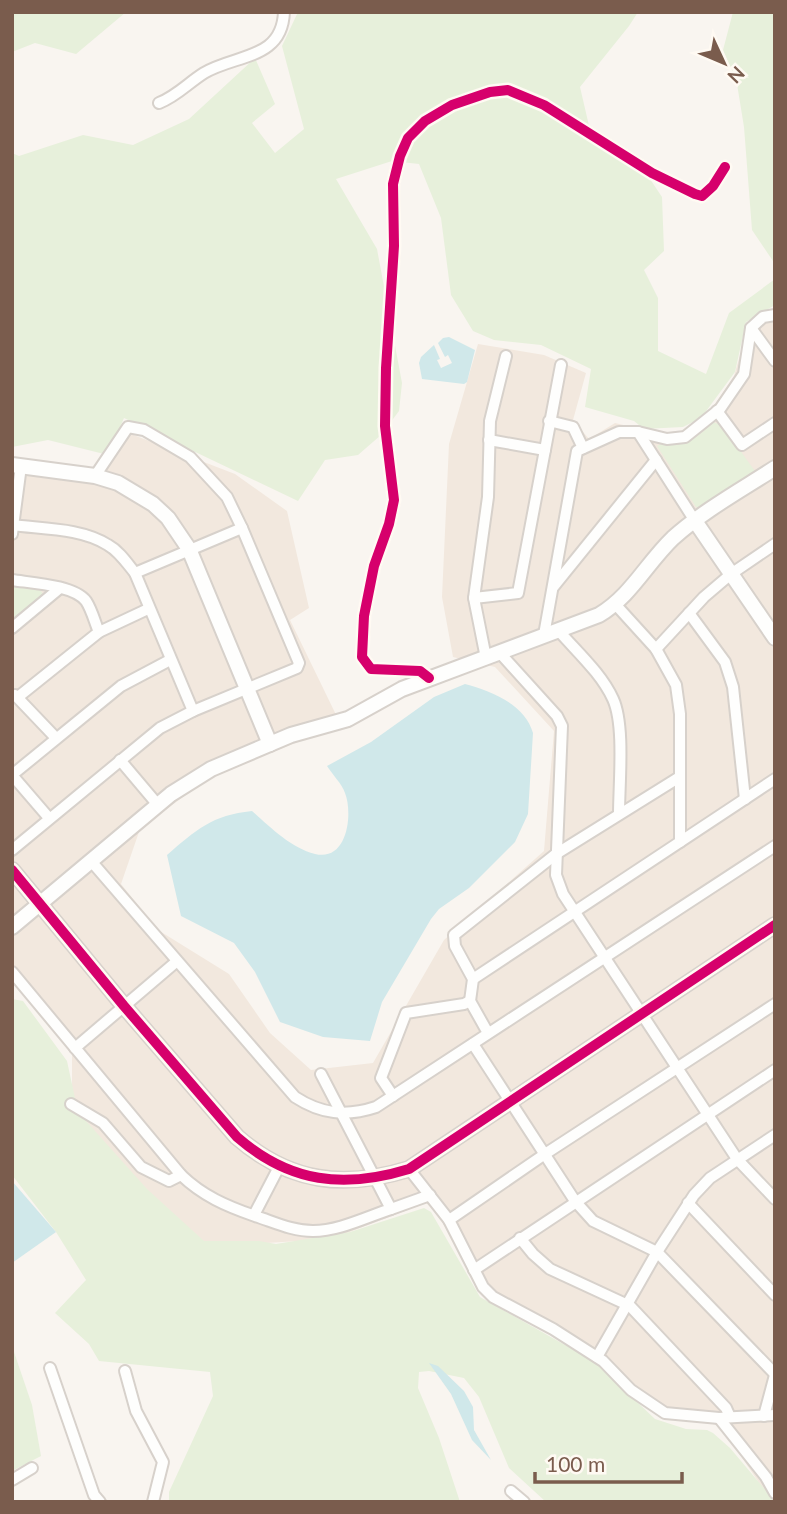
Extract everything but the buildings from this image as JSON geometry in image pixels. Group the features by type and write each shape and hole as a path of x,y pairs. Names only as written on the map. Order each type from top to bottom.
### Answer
{"street":[{"path":"159,103 174,97 204,74 266,48 278,38 284,12"},
{"path":"429,678 420,671 372,669 362,657 364,616 374,566 389,524 394,500 385,426 394,246 393,184 408,138 425,121 452,105 490,92 508,90 544,105 653,173 695,194 702,196 713,186 725,167"},
{"path":"619,814 619,719 613,700 602,680 551,633 552,588 577,451 619,432 638,432 667,439 685,437 717,411 744,374 751,328 763,317 775,315"},
{"path":"751,328 775,361"},
{"path":"506,356 490,421 488,497 474,598 493,656 557,716 562,726 556,875 563,894 737,1159 775,1199"},
{"path":"474,598 518,593 561,365"},
{"path":"717,411 742,445 775,423"},
{"path":"549,421 573,427 583,448"},
{"path":"12,850 160,728 193,711 297,668 299,663 227,497 190,457 144,430 128,427 95,476"},
{"path":"638,432 731,574 772,627"},
{"path":"489,440 545,450"},
{"path":"552,588 656,460"},
{"path":"193,711 135,573 109,545 86,535 13,528 17,465 95,476 118,483 153,504 168,518 189,549 246,690 271,744"},
{"path":"12,927 180,787 211,769 291,735 348,719 402,689 598,615 616,605 670,541 695,521 775,468"},
{"path":"135,573 242,528"},
{"path":"656,649 689,613 731,574 775,544"},
{"path":"12,580 60,588 77,594 86,601 99,632"},
{"path":"12,628 60,588"},
{"path":"616,605 656,649 676,685 680,714 680,842"},
{"path":"56,738 15,695 99,632 148,609"},
{"path":"689,613 725,662 733,687 745,799"},
{"path":"49,818 12,775 121,686 170,660"},
{"path":"120,760 158,805"},
{"path":"488,1034 470,1001 473,979 455,946 454,935 556,854 678,778"},
{"path":"473,979 775,779"},
{"path":"91,860 176,962 295,1097 321,1111 342,1114 376,1107 775,846"},
{"path":"12,870 237,1137 257,1154 280,1165 314,1177 339,1181 376,1179 410,1169 775,925"},
{"path":"75,1048 176,962"},
{"path":"12,972 197,1191 238,1212 298,1230 314,1231 334,1228 430,1195"},
{"path":"393,1096 381,1078 406,1013 470,1001"},
{"path":"449,1220 775,1004"},
{"path":"410,1169 449,1220 483,1287 493,1297 553,1329 597,1357 631,1390 665,1413 725,1417 769,1415 775,1375 657,1252 593,1221 575,1201 473,1044"},
{"path":"474,1270 775,1070"},
{"path":"321,1074 391,1209"},
{"path":"71,1104 103,1123 141,1167 169,1181 181,1175"},
{"path":"597,1357 688,1203 710,1178 775,1135"},
{"path":"254,1216 280,1165"},
{"path":"688,1203 775,1295"},
{"path":"520,1238 550,1269 627,1304 726,1408 725,1417 770,1477 775,1493"},
{"path":"50,1368 94,1495 100,1502"},
{"path":"125,1371 136,1411 163,1462 153,1502"},
{"path":"12,1480 32,1468"},
{"path":"511,1491 524,1502"}],"shaded area":[{"path":"775,309 775,1502 772,1502 720,1425 667,1418 599,1363 483,1296 438,1214 426,1203 331,1239 200,1247 72,1115 72,1053 12,981 12,459 103,473 131,434 235,474 287,511 309,608 290,620 341,725 211,776 140,829 121,884 158,930 229,974 270,1033 311,1070 373,1063 444,940 544,851 554,731 495,667 453,657 442,597 449,444 478,344 544,355 586,373 573,420 589,439 615,423 657,433 684,433 709,413 734,376 749,324"}],"green space":[{"path":"12,12 126,12 76,54 35,43 12,52"},
{"path":"298,12 638,12 580,87 593,143 636,158 662,197 664,251 644,270 658,298 658,351 706,374 729,313 775,279 775,305 746,322 735,372 701,418 683,427 644,429 634,421 585,407 591,369 541,345 494,340 473,331 451,295 441,218 419,164 392,161 336,179 377,249 402,383 399,411 381,435 358,455 325,460 298,501 124,418 108,455 48,440 12,447 12,153 19,156 83,135 133,145 189,119 255,58 275,104 252,123 275,153 304,129 282,46"},
{"path":"733,12 775,12 775,264 752,230 744,127 737,84 723,50"},
{"path":"713,422 722,425 757,474 706,507 696,507 657,446 690,440"},
{"path":"12,586 40,590 44,595 12,621"},
{"path":"12,999 23,1001 67,1061 78,1112 147,1189 204,1241 259,1241 276,1244 350,1232 424,1208 431,1212 480,1297 595,1362 655,1419 686,1429 713,1433 730,1448 773,1502 546,1502 509,1468 479,1397 464,1378 429,1371 419,1372 418,1388 439,1438 460,1502 169,1502 169,1492 213,1396 210,1372 99,1361 89,1344 55,1313 86,1280 56,1232 12,1175"},
{"path":"12,1346 32,1405 41,1456 12,1471"}],"water":[{"path":"449,337 475,350 467,382 464,384 422,379 419,363 421,357 434,345 441,368 452,363 448,355 445,357 438,343"},
{"path":"465,684 506,700 523,714 533,733 528,814 515,842 469,888 439,909 431,919 382,1002 370,1041 323,1037 280,1022 255,972 234,943 181,916 167,855 205,825 226,816 252,811 281,836 306,851 326,854 335,851 345,834 348,812 344,790 327,766 371,742 434,697"},
{"path":"12,1181 56,1232 12,1263"},
{"path":"429,1363 438,1366 464,1391 473,1407 474,1430 491,1460 472,1440 451,1394"}],"cycle path":[{"path":"429,678 420,671 371,669 362,657 364,616 374,566 389,524 394,500 385,426 394,246 393,184 408,138 425,121 452,105 490,92 508,90 544,105 652,173 695,194 702,196 713,186 725,167"},
{"path":"12,870 237,1137 277,1164 298,1173 340,1180 362,1179 409,1169 775,925"}]}
